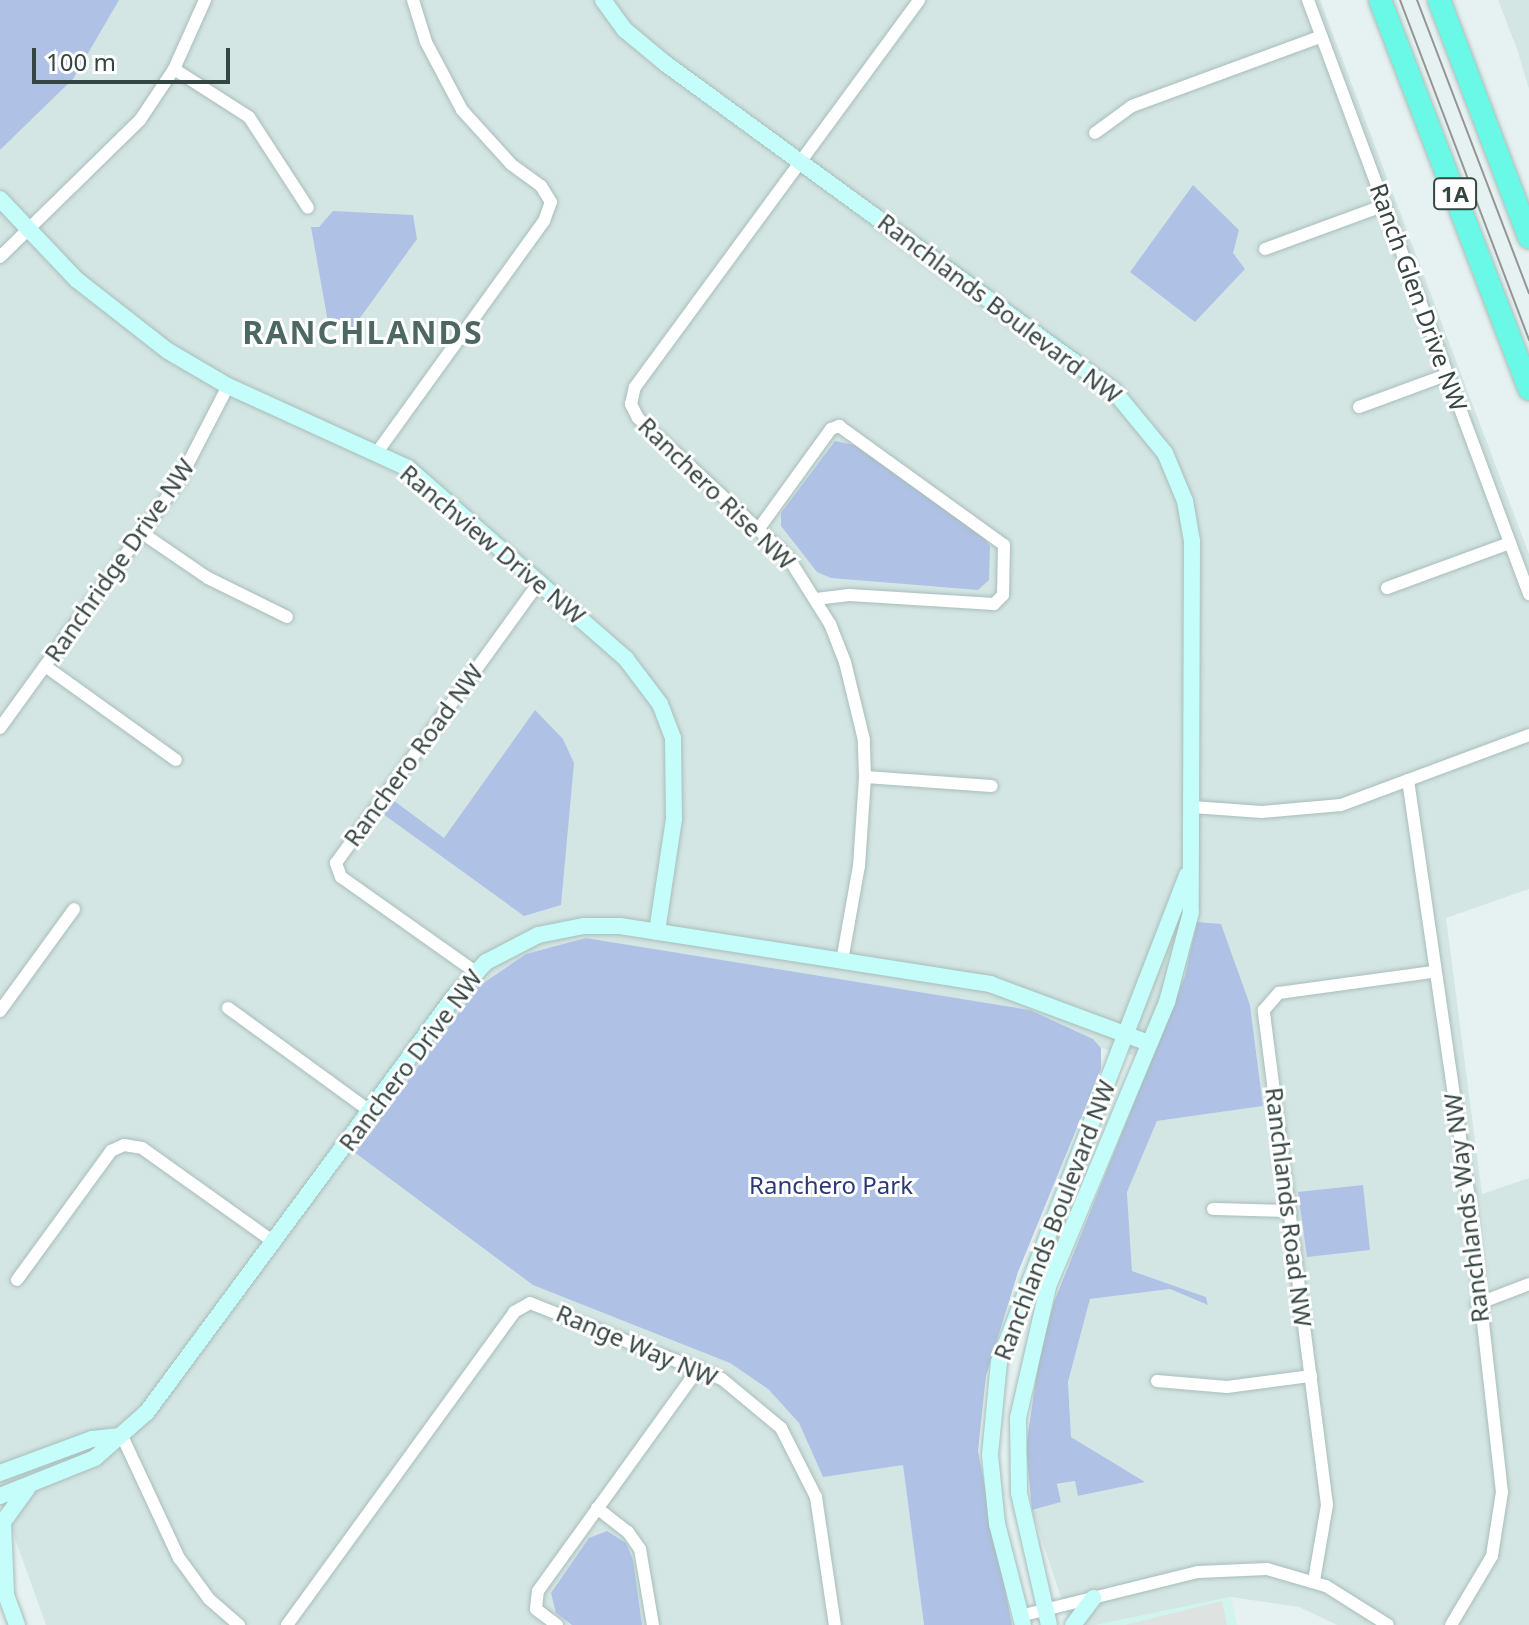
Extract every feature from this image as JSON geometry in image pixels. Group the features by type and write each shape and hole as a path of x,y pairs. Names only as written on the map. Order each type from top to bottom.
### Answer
{"highway":[{"name":"1A","path":"1380,0 1529,389"},
{"name":"1A","path":"1439,0 1529,237"}],"street":[{"path":"0,257 119,145 174,69 205,0"},
{"path":"378,451 544,221 551,202 541,186 511,164 462,110 426,42 413,0"},
{"name":"Ranchlands Boulevard NW","path":"603,0 643,46 1096,376 1141,417 1165,453 1185,501 1192,541 1192,807 1188,874 1191,912 1184,947 1149,1043 1070,1230 1026,1369 1018,1418 1019,1493 1046,1617"},
{"path":"802,161 919,0"},
{"name":"Ranch Glen Drive NW","path":"1308,0 1529,594"},
{"path":"1095,133 1132,106 1322,36"},
{"path":"174,69 249,117 308,208"},
{"name":"Ranchero Rise NW","path":"802,161 635,387 631,404 638,418 760,527 816,599 852,685 864,740 865,777 859,866 842,961"},
{"name":"Ranchview Drive NW","path":"0,199 129,324 228,386 378,451 432,486 626,659 669,723 677,784 657,932"},
{"path":"1265,249 1385,205"},
{"path":"1359,407 1446,375"},
{"name":"Ranchridge Drive NW","path":"0,728 180,479 228,386"},
{"path":"760,527 831,429 839,426 1005,546 1003,595 994,604 849,595 816,599"},
{"path":"142,533 208,578 287,617"},
{"path":"1387,588 1510,543"},
{"name":"Ranchero Road NW","path":"474,971 341,877 336,863 540,581"},
{"path":"45,666 176,760"},
{"path":"1192,807 1262,812 1322,809 1529,735"},
{"path":"865,777 992,786"},
{"name":"Ranchlands Way NW","path":"1408,780 1433,972 1469,1198 1477,1304 1502,1492 1492,1556 1451,1625"},
{"name":"Ranchlands Boulevard NW","path":"1022,1620 997,1524 990,1455 999,1362 1188,874"},
{"path":"0,1011 74,909"},
{"name":"Ranchero Drive NW","path":"0,1496 95,1458 122,1436 179,1373 474,971 509,948 567,928 620,926 1008,989 1149,1043"},
{"name":"Ranchlands Road NW","path":"1314,1581 1327,1505 1267,1004 1279,993 1433,972"},
{"path":"228,1008 370,1111"},
{"path":"17,1280 111,1151 124,1145 142,1148 275,1243"},
{"path":"1213,1209 1290,1211"},
{"path":"1477,1304 1529,1284"},
{"name":"Range Way NW","path":"287,1625 520,1307 538,1304 699,1368 754,1402 781,1428 797,1454 816,1497 835,1625"},
{"path":"557,1625 536,1609 534,1599 699,1368"},
{"path":"1157,1381 1227,1387 1311,1376"},
{"path":"0,1473 92,1439 122,1436 184,1567 209,1599 239,1625"},
{"path":"17,1625 3,1586 3,1522 16,1498 32,1484"},
{"path":"597,1508 628,1532 640,1549 653,1625"},
{"path":"1022,1620 1046,1617 1093,1598 1234,1568 1267,1569 1314,1581 1388,1625"},
{"path":"1073,1625 1093,1598"}],"shaded area":[{"path":"0,0 1320,0 1529,554 1529,889 1446,918 1482,1194 1529,1178 1529,1625 1337,1625 1299,1607 1231,1597 1096,1625 1070,1625 1032,1510 1061,1502 1057,1485 1075,1481 1079,1496 1144,1482 1071,1437 1068,1382 1090,1299 1170,1289 1208,1304 1206,1297 1132,1271 1127,1191 1157,1121 1263,1106 1250,1005 1198,922 1185,976 1153,1060 1101,1048 1092,1039 1030,1010 586,938 354,1152 408,1192 730,1363 768,1389 799,1423 823,1476 903,1464 924,1625 46,1625 0,1497"},
{"path":"1498,0 1529,0 1529,89 1517,49"},
{"path":"1231,1597 1237,1625 1096,1625"},
{"path":"1222,1601 1227,1625 1125,1625"}],"green space":[{"path":"0,0 119,0 73,79 0,150"},
{"path":"1193,185 1239,230 1233,253 1245,269 1195,322 1130,272"},
{"path":"333,211 413,215 417,239 352,329 328,322 311,227 319,227"},
{"path":"835,441 855,445 984,538 990,546 989,580 978,590 831,578 817,572 781,526 781,513"},
{"path":"535,710 563,739 574,763 561,905 524,916 383,814 393,800 444,838"},
{"path":"1197,922 1221,924 1250,1005 1263,1106 1157,1121 1127,1192 1132,1271 1206,1297 1208,1305 1170,1289 1090,1299 1068,1382 1071,1437 1145,1482 1078,1496 1075,1481 1057,1484 1061,1502 1032,1510 1026,1447 1040,1352 1054,1302 1185,976"},
{"name":"Ranchero Park","path":"586,938 1030,1010 1093,1039 1101,1048 1101,1069 1018,1272 986,1376 978,1451 1012,1625 924,1625 903,1465 823,1477 799,1423 768,1389 730,1363 533,1285 354,1152 479,986 526,954"},
{"path":"1363,1185 1370,1250 1307,1257 1298,1192"},
{"path":"607,1531 626,1543 633,1560 642,1625 572,1625 556,1613 551,1593 589,1538"}],"tram line":[{"path":"1400,0 1529,340"},
{"path":"1417,0 1529,293"}],"district":[{"name":"RANCHLANDS","path":"363,332"}]}
